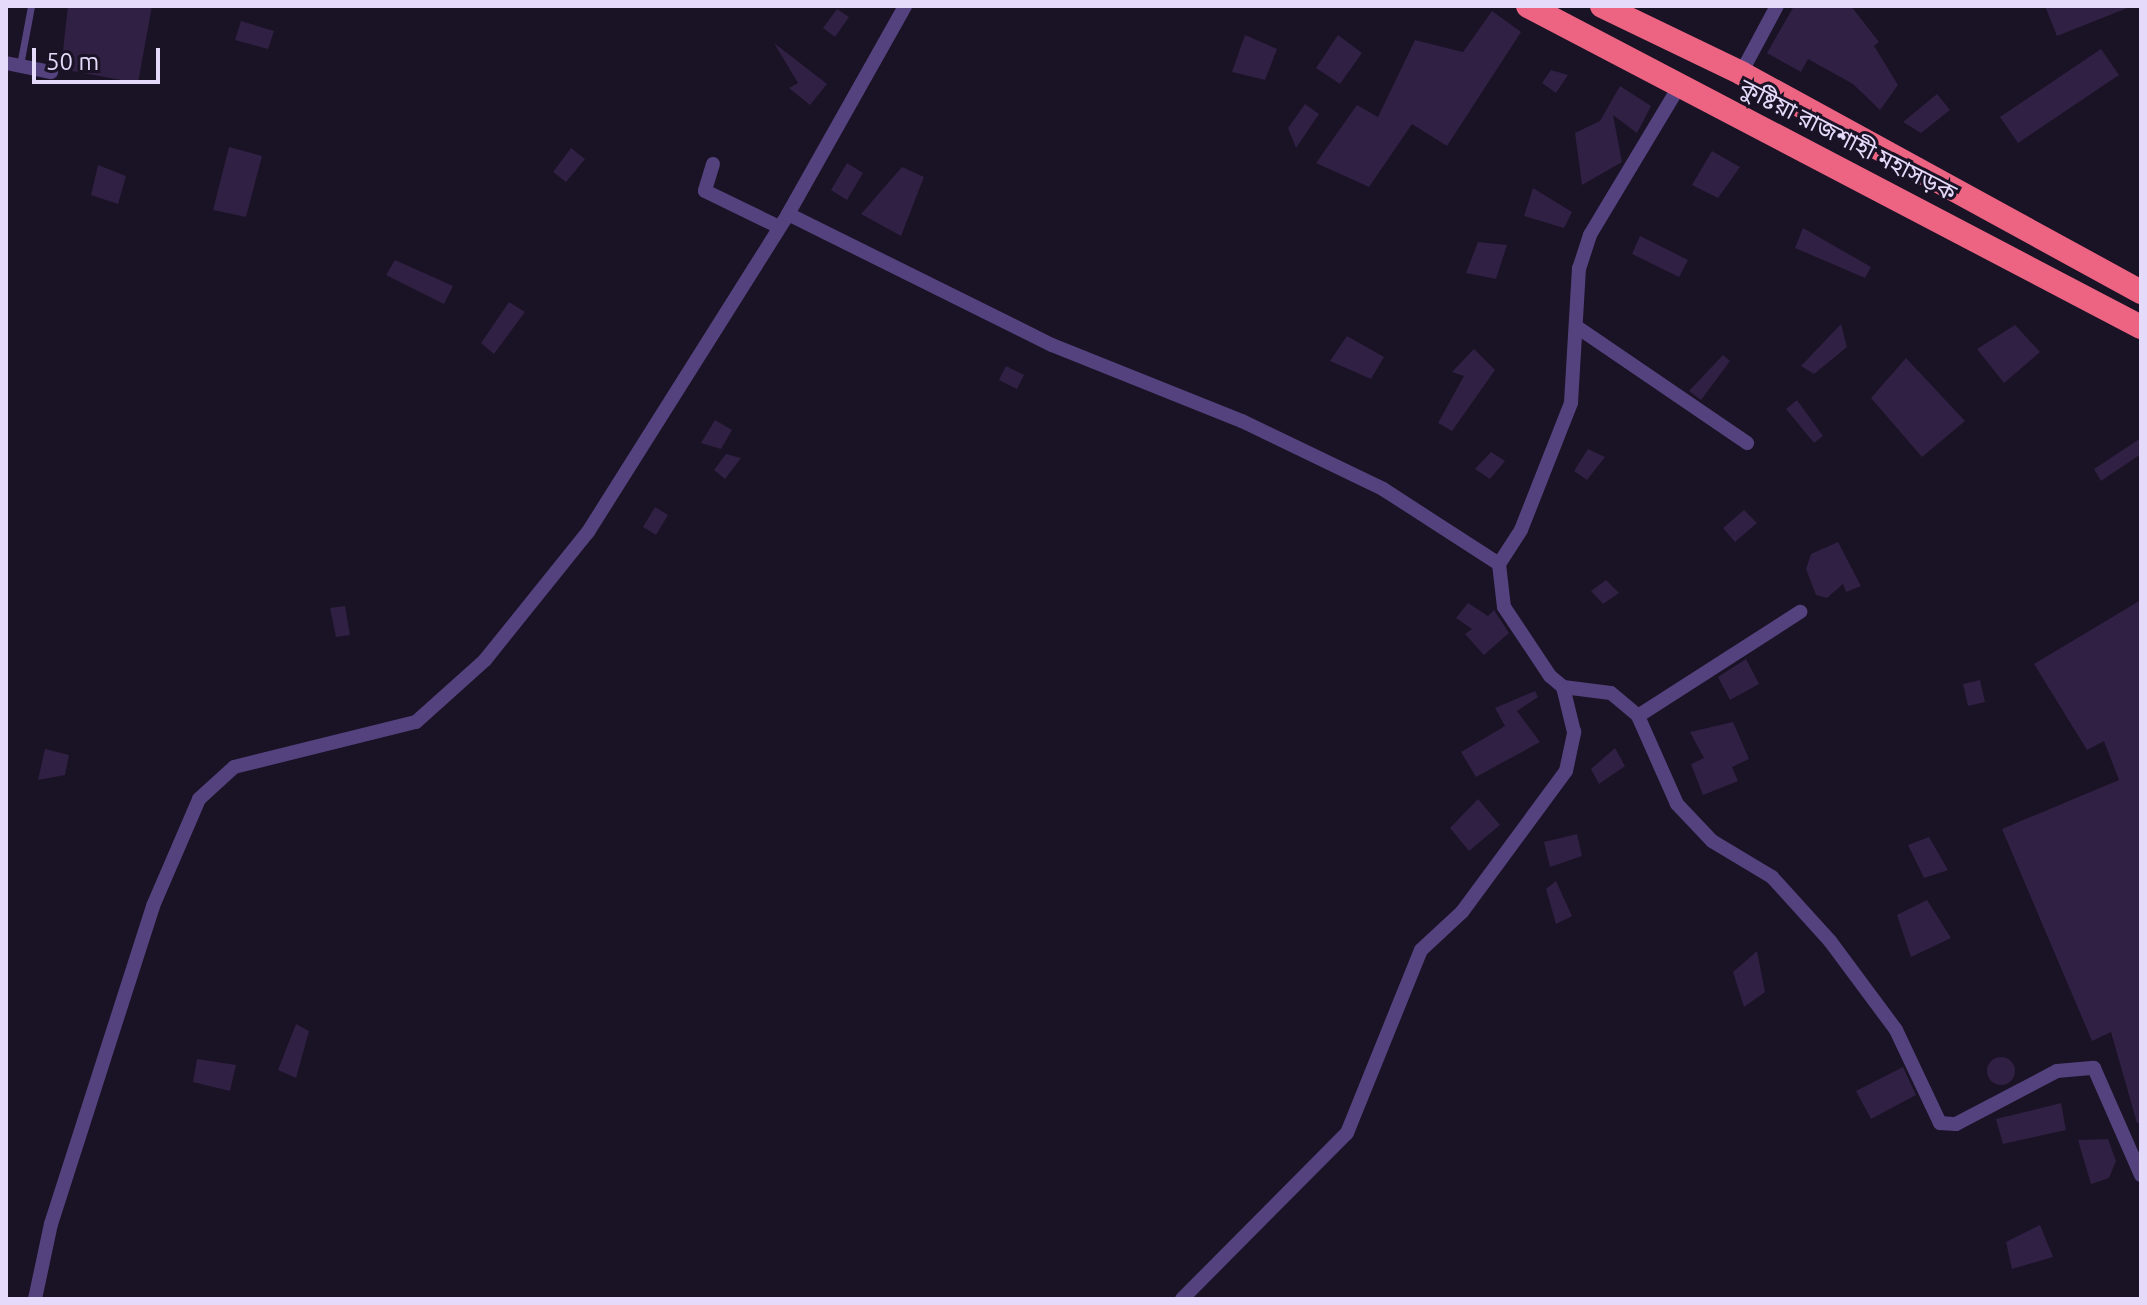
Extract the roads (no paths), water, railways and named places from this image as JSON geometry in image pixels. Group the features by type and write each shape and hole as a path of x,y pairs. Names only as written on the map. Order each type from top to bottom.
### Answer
{"highway":[{"name":"কুষ্টিয়া রাজশাহী মহাসড়ক","path":"1528,6 2141,327"},
{"name":"কুষ্টিয়া রাজশাহী মহাসড়ক","path":"1602,6 1741,73 2141,292"},
{"path":"1784,138 1803,107"}],"street":[{"path":"35,1299 51,1224 144,935 199,799 234,767 416,722 485,660 588,532 788,214 905,6"},
{"path":"1741,73 1777,6"},
{"path":"13,64 51,72"},
{"path":"1182,1299 1347,1133 1421,950 1462,912 1566,771 1574,732 1563,687 1504,607 1499,564 1521,530 1571,403 1579,268 1590,235 1680,85"},
{"path":"713,164 705,191 779,227"},
{"path":"788,214 1052,345 1242,421 1383,489 1499,564"},
{"path":"1577,327 1747,443"},
{"path":"1638,716 1800,612"},
{"path":"1563,687 1611,693 1638,716 1677,804 1712,841 1772,877 1830,941 1896,1030 1940,1123 1956,1124 2057,1071 2094,1068 2103,1075 2141,1175"}],"lane":[{"path":"13,64 31,6"}]}
